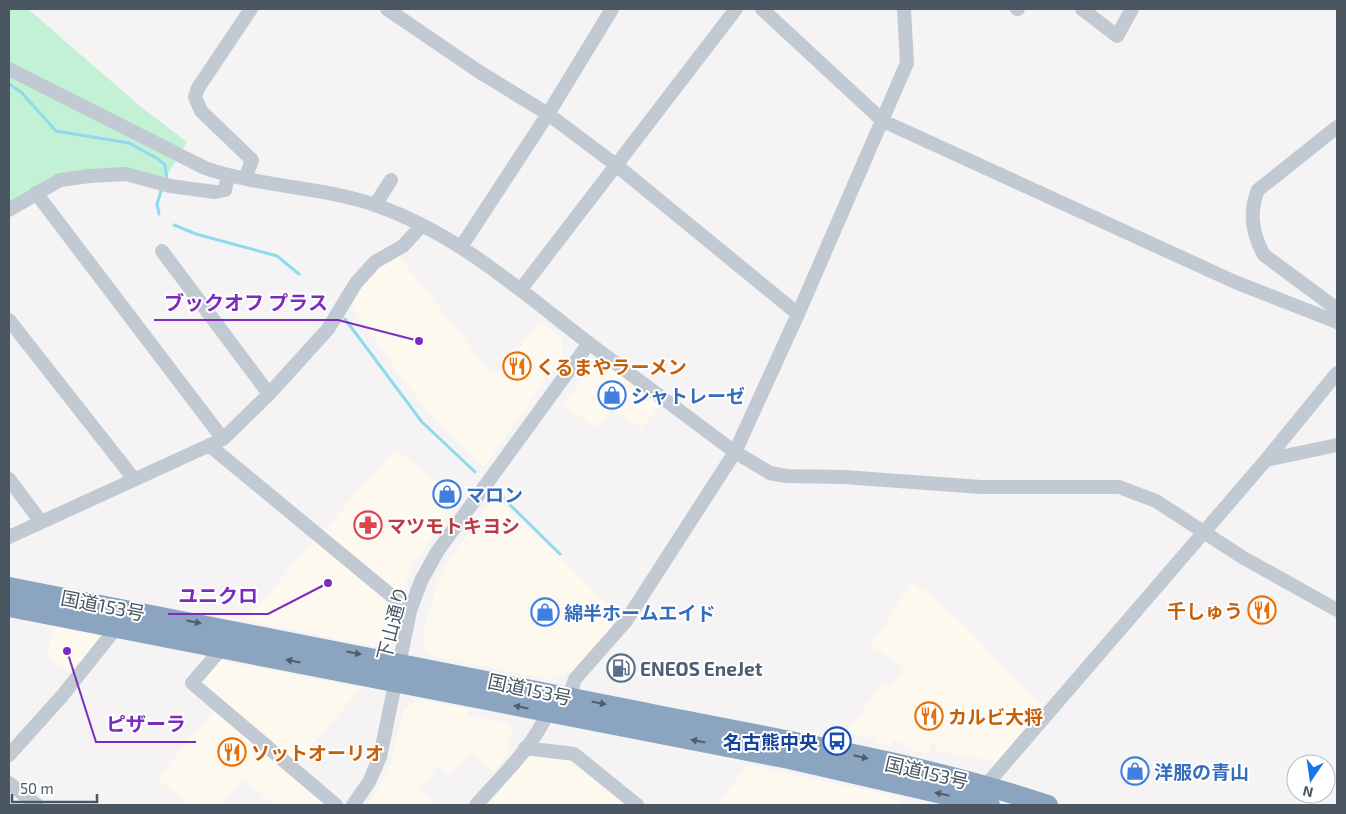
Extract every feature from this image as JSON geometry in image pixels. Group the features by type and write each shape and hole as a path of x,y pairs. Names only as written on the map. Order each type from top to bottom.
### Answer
{"highway":[{"name":"国道153号","path":"9,587 399,672 548,712 789,759 978,804"},
{"name":"国道153号","path":"9,607 223,647 568,697 807,745 986,785 1048,805"}],"street":[{"path":"245,179 252,160 201,111 195,97 198,88 252,9"},
{"path":"388,9 478,71 548,114 616,165 798,314"},
{"path":"461,247 548,114 612,9"},
{"path":"521,289 736,9"},
{"path":"762,9 883,121 1235,282 1337,322"},
{"path":"899,9 905,30"},
{"path":"568,697 575,680 626,621 735,452 798,314 907,63 904,9"},
{"path":"1082,9 1117,36 1132,9"},
{"path":"9,69 205,168 228,176 329,192 375,205 422,225 461,247 521,289 589,343 735,452 770,473 786,476 844,477 980,487 1119,487 1156,501 1242,557 1337,610"},
{"path":"1337,128 1258,190 1253,202 1253,228 1257,243 1264,255 1337,309"},
{"path":"9,210 60,180 126,174 170,186 215,192 225,190 228,176"},
{"path":"375,205 391,180"},
{"path":"36,193 222,439"},
{"path":"9,537 222,439 269,394 328,328 356,283 375,262 403,246 422,225"},
{"path":"162,251 269,394"},
{"path":"9,320 134,479"},
{"name":"下山通り","path":"353,805 369,782 380,757 399,672 410,611 421,581 437,552 589,343"},
{"path":"978,804 986,785 1266,460 1337,373"},
{"path":"209,445 410,611"},
{"path":"1266,460 1337,445"},
{"path":"9,479 41,522"},
{"path":"9,755 62,696 116,627"},
{"path":"223,647 192,683 336,805"},
{"path":"476,805 525,748 543,724 548,712"},
{"path":"525,748 574,754 637,805"},
{"path":"9,783 36,805"}],"shaded area":[{"path":"398,255 489,371 500,373 540,321 561,337 563,355 484,467 438,423 407,385 350,304 358,286 378,265"},
{"path":"603,362 663,403 641,428 613,409 596,427 562,406 589,370"},
{"path":"395,449 438,483 444,476 465,491 414,563 399,599 321,534"},
{"path":"496,499 558,555 622,620 578,669 550,680 429,655 423,647 424,630 437,582 445,566 486,508"},
{"path":"315,539 397,607 390,639 374,646 246,620"},
{"path":"911,583 932,595 964,625 1044,708 999,762 936,751 937,745 931,743 928,752 924,753 903,748 904,744 893,740 890,746 875,742 877,737 871,735 868,739 847,731 883,683 891,687 904,668 871,646"},
{"path":"53,626 102,636 72,673 58,665 48,655"},
{"path":"218,660 361,688 294,766 197,683"},
{"path":"420,700 471,709 466,715 508,723 514,731 507,744 512,749 493,772 471,752 450,775 438,766 419,789 437,805 368,805 391,763 404,709"},
{"path":"217,707 331,805 275,805 243,779 221,805 188,805 157,778"},
{"path":"531,753 575,758 632,805 487,805"},
{"path":"748,765 900,797 898,805 716,805"}],"green space":[{"path":"9,9 28,9 141,107 187,142 162,184 137,179 60,180 9,210"}],"waterway":[{"path":"9,84 21,92 56,131 129,143 165,165 167,180"},
{"path":"159,214 157,204 161,191"},
{"path":"174,225 196,234 277,256 299,274"},
{"path":"345,319 422,422 475,472"},
{"path":"499,494 560,554"}],"place":[{"name":"ブックオフ プラス","path":"419,341"},
{"name":"くるまやラーメン","path":"517,366"},
{"name":"シャトレーゼ","path":"612,395"},
{"name":"マロン","path":"447,494"},
{"name":"マツモトキヨシ","path":"368,525"},
{"name":"ユニクロ","path":"328,583"},
{"name":"千しゅう","path":"1262,610"},
{"name":"綿半ホームエイド","path":"545,612"},
{"name":"ピザーラ","path":"67,651"},
{"name":"ENEOS EneJet","path":"621,668"},
{"name":"カルビ大将","path":"929,716"},
{"name":"名古熊中央","path":"837,741"},
{"name":"ソットオーリオ","path":"232,752"},
{"name":"洋服の青山","path":"1135,771"}]}
